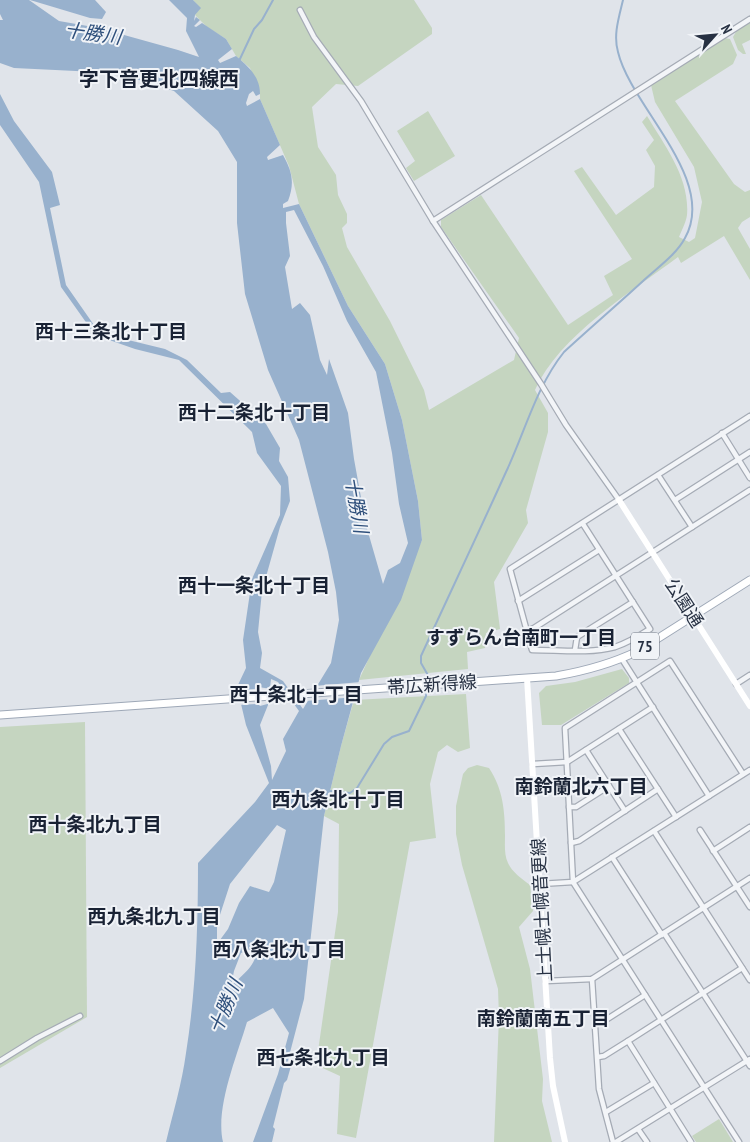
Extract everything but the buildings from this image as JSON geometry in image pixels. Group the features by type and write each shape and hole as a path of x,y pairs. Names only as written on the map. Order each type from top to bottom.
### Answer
{"main road":[{"name":"公園通","path":"619,500 750,706"},
{"name":"帯広新得線","path":"0,715 556,676 591,670 622,659 638,650 750,580"},
{"name":"上士幌士幌音更線","path":"527,678 553,1086 564,1142"}],"street":[{"path":"300,10 314,37 361,101 433,220 546,391 566,425 619,500"},
{"path":"433,220 750,19"},
{"path":"583,524 650,629 628,642 615,647 593,651 532,650 510,569 750,416"},
{"path":"722,433 750,478"},
{"path":"675,500 750,452"},
{"path":"658,475 692,527"},
{"path":"527,631 750,490"},
{"path":"518,601 599,550"},
{"path":"575,650 577,637 632,602"},
{"path":"622,659 709,796"},
{"path":"739,1142 573,882 565,728 670,661 743,774"},
{"path":"736,684 750,675"},
{"path":"533,764 567,762 653,707"},
{"path":"619,729 676,817"},
{"path":"586,750 625,811"},
{"path":"540,884 573,882 750,770"},
{"path":"569,807 576,807 609,786"},
{"path":"571,843 579,841 658,790"},
{"path":"713,851 750,827"},
{"path":"700,830 750,907"},
{"path":"654,831 750,980"},
{"path":"592,979 599,1089 615,1142 704,1087 749,1062 612,857"},
{"path":"546,981 592,979 750,878"},
{"path":"598,1057 604,1056 628,1042 742,968"},
{"path":"595,1024 601,1023 645,995"},
{"path":"0,1061 37,1038 80,1016"},
{"path":"628,1042 691,1142"},
{"path":"606,1112 654,1083"},
{"path":"638,1129 647,1142"}],"green space":[{"path":"193,0 414,0 432,28 432,34 358,86 336,84 312,107 318,147 336,175 338,195 347,214 347,223 342,228 347,247 390,321 424,390 429,410 514,360 519,338 441,227 441,220 481,195 568,325 613,295 604,276 632,259 574,171 582,167 616,215 654,187 655,166 646,150 654,140 642,122 647,116 675,163 685,188 687,215 679,237 689,242 695,238 702,202 694,167 655,102 651,85 725,38 730,39 737,55 733,64 675,101 734,184 745,192 750,190 750,217 742,222 738,228 750,249 750,280 724,236 681,263 678,257 618,300 578,333 546,370 535,390 548,413 548,432 526,510 528,523 494,582 500,629 486,633 485,648 467,652 468,669 359,680 422,540 418,501 402,420 385,364 348,306 299,204 289,166 260,99 260,94 250,68 236,56 226,39 207,27 195,15 200,8"},
{"path":"750,21 750,40 742,44 746,54 743,54 738,50 733,37 737,30"},
{"path":"428,111 455,156 414,181 406,168 415,161 397,131"},
{"path":"622,669 629,678 629,683 561,725 542,725 539,693 546,686 575,682"},
{"path":"466,694 470,748 458,752 447,745 438,752 430,784 436,838 410,842 356,1138 337,1134 340,1076 316,1065 338,912 339,824 324,816 354,700"},
{"path":"85,722 87,1017 0,1068 0,727"},
{"path":"477,765 489,768 500,792 504,818 505,853 508,863 530,885 533,911 519,927 530,969 543,1079 542,1101 552,1142 494,1142 499,1017 498,989 462,865 456,834 456,806 463,774 468,768"},
{"path":"719,1119 733,1142 696,1142 692,1136"}],"water":[{"name":"十勝川","path":"0,0 29,0 59,21 99,28 199,57 186,31 187,18 169,0 193,0 201,8 195,15 194,21 196,17 200,20 194,26 196,27 202,23 226,39 232,49 218,60 220,63 236,56 256,77 260,94 256,96 253,91 249,94 247,106 260,99 280,145 267,157 268,160 283,155 292,177 288,201 283,204 283,208 299,204 348,306 385,364 402,420 418,501 422,540 401,600 361,673 341,746 324,816 304,999 287,1064 291,1066 287,1080 284,1083 273,1127 275,1129 272,1142 253,1142 278,1074 289,1033 273,1008 247,1022 224,1098 221,1128 223,1142 166,1142 182,1075 192,1006 198,911 198,863 255,802 269,783 246,725 237,687 246,668 243,640 252,579 280,515 281,486 257,453 252,432 179,360 135,349 95,335 61,287 39,182 0,125 0,94 14,121 52,172 60,205 50,208 66,285 96,328 124,339 165,349 187,360 221,393 230,392 266,424 280,448 279,461 288,477 290,501 280,527 262,591 258,632 262,653 260,668 283,681 303,709 331,663 339,620 336,592 328,552 299,440 268,370 245,294 237,223 237,162 218,131 174,91 117,73 14,68 0,63 0,20 3,20 0,14","holes":["294,210 323,266 347,321 376,372 392,453 399,504 408,543 400,563 388,570 383,584 366,525 348,413 329,359 327,375 320,360 310,315 300,303 292,309 285,267 290,256 286,212","271,679 278,682 299,711 283,739 286,751 272,780 271,766 260,725 268,705","277,825 286,830 274,882 269,892 250,886 239,903 228,929 217,944 217,924 230,884","255,948 255,959 249,969 231,986 241,953"]},
{"path":"30,0 95,0 106,12 102,19 90,18"}],"pier":[{"path":"361,682 357,697 305,701 314,686"},
{"path":"258,687 272,689 271,703 260,706 258,704 239,705 235,691 257,689"}],"waterway":[{"path":"239,61 254,29 262,20 273,0"},
{"path":"428,682 429,677 421,663 421,656 513,457 546,380 564,352 677,250 685,238 692,215 690,192 682,168 626,73 618,52 616,33 623,0"},
{"path":"330,791 350,793 357,788 384,744 392,737 409,731 426,696 427,686"}],"district":[{"name":"字下音更北四線西","path":"159,79"},
{"name":"西十三条北十丁目","path":"111,331"},
{"name":"西十二条北十丁目","path":"254,412"},
{"name":"西十一条北十丁目","path":"254,585"},
{"name":"すずらん台南町一丁目","path":"521,637"},
{"name":"西十条北十丁目","path":"296,694"},
{"name":"南鈴蘭北六丁目","path":"581,786"},
{"name":"西九条北十丁目","path":"338,799"},
{"name":"西十条北九丁目","path":"95,824"},
{"name":"西九条北九丁目","path":"154,916"},
{"name":"西八条北九丁目","path":"279,949"},
{"name":"南鈴蘭南五丁目","path":"543,1018"},
{"name":"西七条北九丁目","path":"323,1057"}]}
